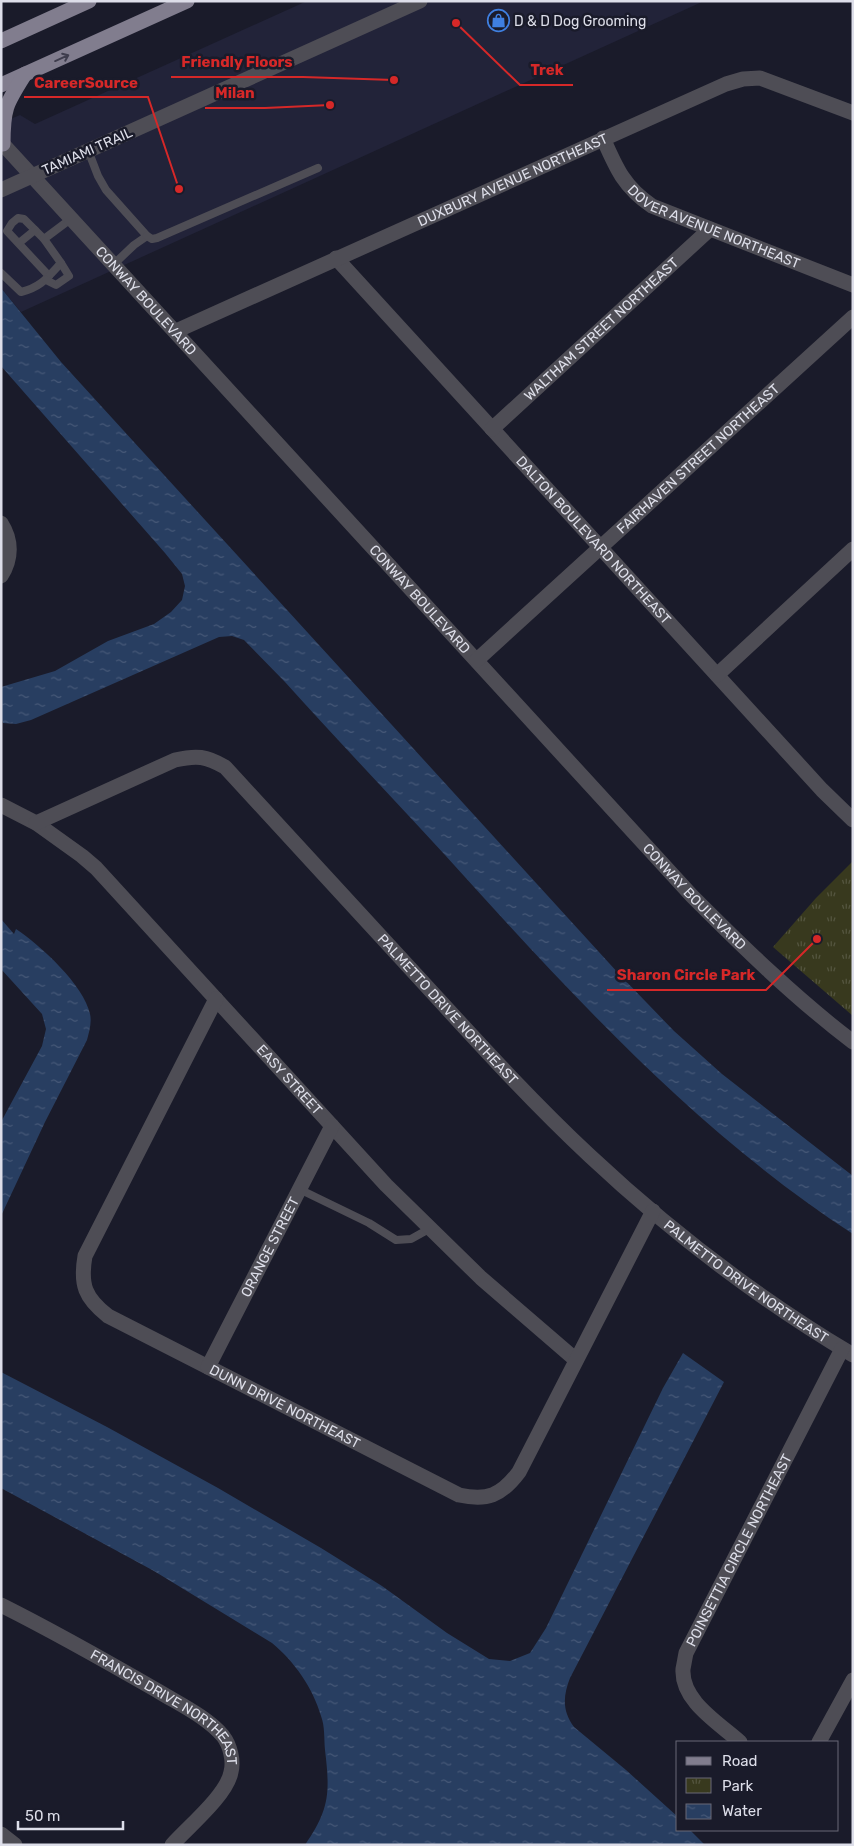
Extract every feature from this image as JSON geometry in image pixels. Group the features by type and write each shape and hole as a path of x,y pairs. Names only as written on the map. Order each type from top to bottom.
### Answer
{"main road":[{"path":"1,41 89,1"},
{"path":"1,85 187,1"},
{"path":"2,143 3,118 7,101 25,74"}],"street":[{"name":"TAMIAMI TRAIL","path":"1,190 420,1"},
{"name":"DUXBURY AVENUE NORTHEAST","path":"176,330 726,84 743,79 760,78 853,112"},
{"name":"DOVER AVENUE NORTHEAST","path":"603,138 616,168 626,183 637,196 652,206 853,285"},
{"name":"CONWAY BOULEVARD","path":"2,143 176,330 692,896 747,951 804,1003 853,1042"},
{"name":"WALTHAM STREET NORTHEAST","path":"492,429 710,229"},
{"name":"DALTON BOULEVARD NORTHEAST","path":"336,258 822,790 853,820"},
{"name":"FAIRHAVEN STREET NORTHEAST","path":"477,660 853,317"},
{"path":"1,523 7,532 10,549 7,567 1,576"},
{"path":"717,675 853,550"},
{"name":"PALMETTO DRIVE NORTHEAST","path":"36,823 175,760 193,756 210,759 225,767 506,1072 592,1158 653,1211 748,1286 847,1352"},
{"name":"EASY STREET","path":"1,805 36,823 96,868 332,1126 429,1228 488,1285 576,1360"},
{"name":"DUNN DRIVE NORTHEAST","path":"216,999 85,1256 82,1274 85,1291 94,1306 108,1316 458,1495 476,1499 493,1496 508,1486 519,1472 653,1211"},
{"name":"ORANGE STREET","path":"208,1367 332,1126"},
{"name":"POINSETTIA CIRCLE NORTHEAST","path":"739,1741 695,1703 686,1687 683,1670 686,1653 847,1352"},
{"name":"FRANCIS DRIVE NORTHEAST","path":"1,1605 173,1700 212,1725 225,1738 231,1754 232,1771 226,1788 172,1845"},
{"path":"821,1741 853,1680"},
{"path":"1,1834 15,1845"}],"lane":[{"path":"88,150 98,176 106,190 147,236 152,239 318,168"},
{"path":"18,218 24,219 44,239 69,276 56,285 14,241 8,231 12,223 18,218"},
{"path":"44,239 72,218"},
{"path":"14,241 35,230"},
{"path":"114,264 134,245 147,236"},
{"path":"1,273 21,292 35,288 48,278 61,263"},
{"path":"9,281 16,274"},
{"path":"299,1189 369,1223 396,1240 411,1239 429,1228"}],"shaded area":[{"path":"307,1 704,1 21,312 1,288 1,123 20,115 35,124"}],"green space":[{"path":"853,861 853,1016 773,947 816,898"}],"water":[{"path":"1,288 61,362 619,974 674,1031 722,1074 853,1176 853,1234 795,1194 740,1151 637,1058 539,958 244,640 232,636 219,637 31,720 16,724 3,723 1,717 1,687 55,671 108,641 154,624 171,612 182,600 185,586 182,574 165,553 1,366"},
{"path":"1,919 14,934 16,929 37,945 60,967 86,1003 91,1021 87,1040 45,1122 1,1216 1,1122 42,1046 46,1029 42,1014 1,969"},
{"path":"683,1353 724,1382 570,1678 565,1703 567,1715 574,1727 676,1815 676,1831 691,1831 705,1845 305,1845 319,1821 326,1800 328,1778 324,1728 318,1706 308,1685 288,1658 272,1643 154,1571 1,1488 1,1372 218,1488 321,1548 382,1586 447,1633 489,1659 510,1661 530,1653 546,1628 663,1388"}],"place":[{"name":"D & D Dog Grooming","path":"498,21"},
{"name":"Trek","path":"456,23"},
{"name":"Friendly Floors","path":"394,80"},
{"name":"Milan","path":"330,105"},
{"name":"CareerSource","path":"179,189"},
{"name":"Sharon Circle Park","path":"817,939"}]}
